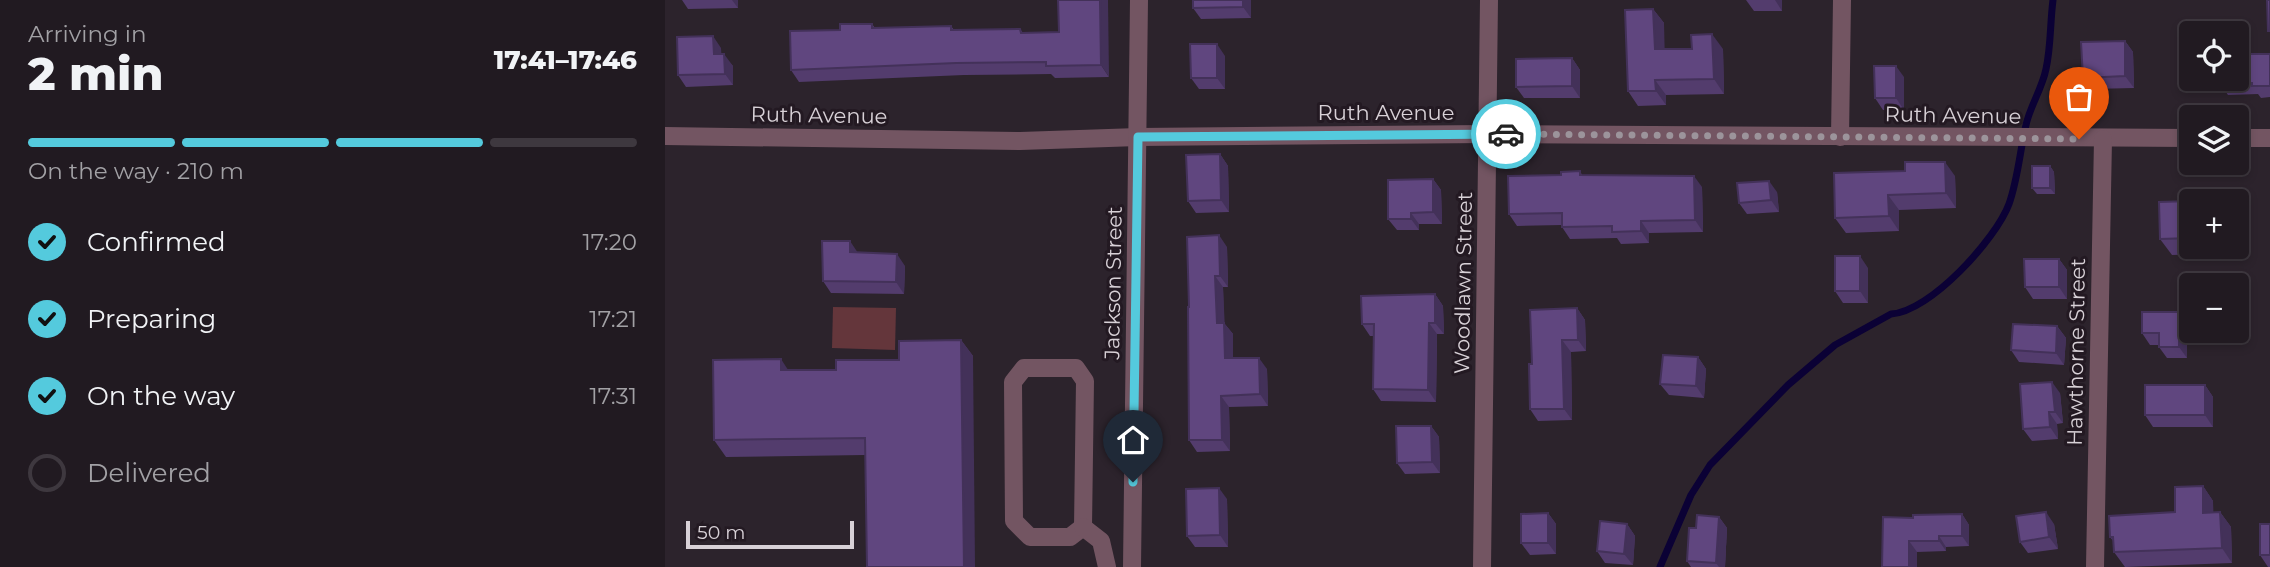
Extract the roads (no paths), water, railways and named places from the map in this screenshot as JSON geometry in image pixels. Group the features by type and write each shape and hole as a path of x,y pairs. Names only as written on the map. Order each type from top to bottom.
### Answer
{"street":[{"name":"Jackson Street","path":"1132,567 1139,0"},
{"name":"Woodlawn Street","path":"1482,567 1489,0"},
{"path":"1840,136 1842,0"},
{"name":"Ruth Avenue","path":"665,136 1020,141 1138,137 1487,134 2179,138"},
{"path":"2249,138 2270,138"},
{"name":"Hawthorne Street","path":"2095,567 2103,139"},
{"path":"1024,368 1076,368 1085,380 1083,527 1070,537 1030,537 1014,521 1013,382 1024,368"},
{"path":"1083,527 1101,541 1107,567"},
{"path":"1101,541 1133,536"}],"waterway":[{"path":"1660,567 1691,495 1710,465 1788,385 1835,345 1891,314 1907,310 1924,301 1942,288 1991,236 2009,204 2028,118 2044,76 2049,52 2053,0"}]}
